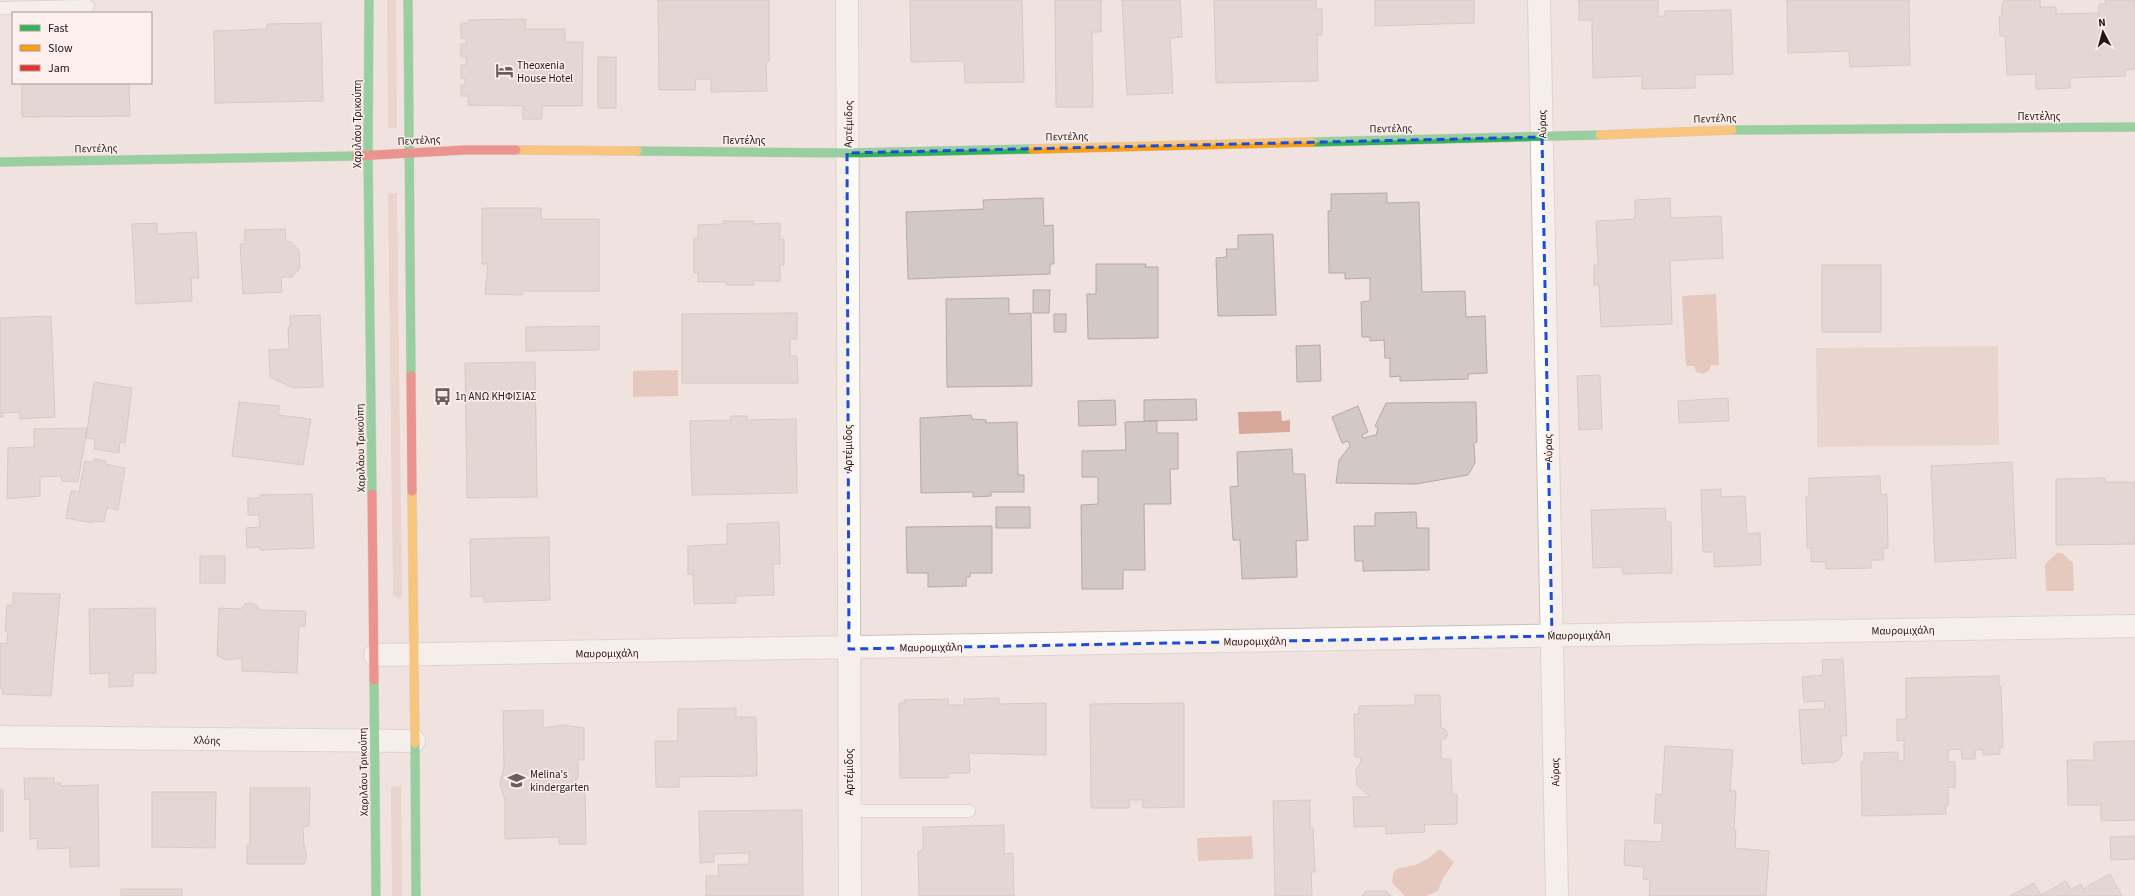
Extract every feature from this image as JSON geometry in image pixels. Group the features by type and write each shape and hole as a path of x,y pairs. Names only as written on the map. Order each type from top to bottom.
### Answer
{"street":[{"name":"Χαριλάου Τρικούπη","path":"369,0 368,156 375,655 374,741 376,896"},
{"path":"408,0 416,896"},
{"name":"Αρτέμιδος","path":"847,0 850,896"},
{"name":"Αύρας","path":"1539,0 1557,896"},
{"name":"Πεντέλης","path":"0,162 368,156 409,152 465,150 847,152 1542,137 1773,128 2135,128"},
{"name":"Μαυρομιχάλη","path":"375,655 414,656 2135,626"},
{"name":"Χλόης","path":"0,737 414,742"}],"lane":[{"path":"0,8 88,6"},
{"path":"849,811 969,811"}],"highlighted area":[{"path":"1542,137 1552,636 849,649 847,153"}],"shaded area":[{"path":"387,0 396,0 397,128 388,128"},
{"path":"388,193 397,193 402,596 398,598 393,596"},
{"path":"1716,294 1719,365 1711,365 1709,371 1703,374 1696,372 1694,366 1686,366 1682,296"},
{"path":"1998,346 1999,445 1817,447 1816,348"},
{"path":"678,370 678,396 633,397 633,371"},
{"path":"1281,411 1282,421 1290,420 1290,432 1239,434 1238,412"},
{"path":"2058,552 2063,554 2073,563 2074,591 2046,591 2045,564"},
{"path":"401,786 402,896 392,896 391,787"},
{"path":"1252,836 1253,859 1198,861 1197,838"},
{"path":"1438,850 1441,850 1454,862 1442,880 1438,891 1426,896 1405,896 1392,883 1393,873 1396,869 1415,865 1429,858"}],"building":[{"path":"658,0 769,0 769,61 766,62 767,91 711,92 711,79 695,79 696,90 659,90"},
{"path":"910,0 1022,0 1024,82 965,83 964,61 911,62"},
{"path":"1055,0 1101,0 1101,32 1092,32 1093,107 1056,107"},
{"path":"1122,0 1180,0 1182,37 1170,38 1173,93 1127,95"},
{"path":"1214,0 1316,0 1316,9 1322,9 1322,35 1317,35 1318,81 1216,83"},
{"path":"1375,0 1474,0 1474,23 1375,26"},
{"path":"1579,0 1658,0 1658,16 1665,16 1665,11 1731,10 1733,74 1695,75 1695,88 1642,89 1642,76 1593,78 1592,20 1579,20"},
{"path":"1787,0 1909,0 1910,65 1850,67 1849,51 1788,53"},
{"path":"2004,0 2040,0 2040,7 2056,7 2056,14 2099,13 2099,4 2106,4 2105,0 2135,0 2135,69 2125,70 2125,76 2070,78 2070,88 2036,89 2036,74 2007,75 2005,36 2000,36 1999,16 2002,16 2002,3 2004,3"},
{"path":"526,19 525,29 565,29 565,42 583,42 582,106 542,106 542,119 523,119 523,106 468,105 468,96 461,96 461,85 465,85 465,78 461,78 461,65 466,65 467,57 461,57 461,44 466,44 466,38 461,38 461,23 468,23 469,20"},
{"path":"321,23 323,101 215,103 214,31 267,29 267,24"},
{"path":"598,57 616,57 616,108 598,108"},
{"path":"22,84 129,84 130,116 22,117"},
{"path":"1387,193 1387,203 1419,202 1422,292 1465,291 1466,317 1485,316 1487,373 1468,374 1468,379 1400,381 1400,376 1390,377 1390,358 1385,358 1384,340 1370,341 1370,337 1362,337 1361,302 1370,301 1370,278 1345,279 1345,273 1329,273 1328,211 1331,211 1331,194"},
{"path":"1043,198 1044,226 1053,225 1054,264 1050,264 1050,274 908,279 906,212 984,209 983,200"},
{"path":"1670,198 1671,218 1721,216 1723,258 1670,261 1672,324 1601,327 1599,285 1594,285 1594,265 1598,265 1596,221 1635,219 1635,200"},
{"path":"482,208 541,208 541,219 599,219 599,291 522,291 522,295 485,294 488,264 482,264"},
{"path":"723,221 754,221 754,224 780,223 780,240 784,239 784,265 780,265 780,281 753,281 754,285 726,285 726,282 698,282 698,272 694,273 694,239 698,238 698,225 723,224"},
{"path":"157,223 157,234 196,232 199,278 191,278 192,301 136,304 132,224"},
{"path":"285,229 286,242 291,242 299,250 300,268 292,277 281,277 282,292 243,294 240,244 245,244 245,230"},
{"path":"1273,234 1276,315 1218,316 1216,258 1227,257 1226,249 1238,249 1238,235"},
{"path":"1096,264 1146,264 1145,267 1158,267 1158,338 1088,339 1087,294 1096,294"},
{"path":"1822,265 1881,265 1881,332 1822,332"},
{"path":"1033,290 1050,290 1049,313 1033,313"},
{"path":"1009,298 1009,314 1031,313 1032,386 947,387 946,299"},
{"path":"797,313 797,339 790,339 790,356 797,356 798,383 682,383 682,314"},
{"path":"1054,314 1066,314 1066,332 1054,332"},
{"path":"320,315 323,387 293,388 270,377 269,350 289,349 288,327 290,327 290,316"},
{"path":"51,316 55,417 20,419 20,412 3,413 3,417 0,417 0,318"},
{"path":"599,326 599,350 526,351 526,327"},
{"path":"1320,345 1321,381 1297,382 1296,346"},
{"path":"535,362 537,497 467,498 465,363"},
{"path":"1600,375 1602,429 1579,430 1577,376"},
{"path":"94,382 132,388 125,443 120,442 119,453 94,449 95,439 86,438"},
{"path":"1728,398 1729,421 1679,423 1678,401"},
{"path":"1196,399 1197,420 1144,421 1144,400"},
{"path":"1115,400 1116,425 1079,426 1078,401"},
{"path":"239,402 280,406 278,415 311,419 303,465 232,456"},
{"path":"1476,402 1477,442 1474,443 1475,463 1468,475 1416,484 1336,483 1339,460 1350,446 1348,441 1342,443 1332,417 1358,406 1368,432 1362,435 1363,438 1376,435 1378,428 1375,426 1386,403"},
{"path":"971,415 972,419 986,420 986,423 1017,422 1018,475 1024,475 1024,492 991,492 991,496 973,497 973,492 921,493 920,418"},
{"path":"731,416 747,416 747,420 796,419 797,493 692,495 690,421 731,420"},
{"path":"1157,421 1157,433 1178,433 1178,469 1170,469 1171,504 1144,504 1145,570 1123,570 1123,589 1082,589 1081,505 1098,504 1098,477 1082,477 1082,451 1126,450 1125,422"},
{"path":"87,428 78,482 62,481 61,476 40,477 40,496 7,499 8,448 34,447 34,429"},
{"path":"1292,449 1293,474 1305,474 1308,540 1296,541 1297,577 1242,579 1240,540 1233,540 1230,487 1238,486 1237,452"},
{"path":"94,459 106,461 105,464 125,468 118,510 107,508 104,522 92,521 92,523 66,518 71,491 79,492 85,461 94,462"},
{"path":"2012,462 2016,558 1935,562 1931,466"},
{"path":"1880,476 1881,495 1887,494 1888,548 1883,549 1883,560 1871,560 1871,568 1826,569 1826,562 1811,562 1811,548 1807,548 1806,496 1809,497 1809,478"},
{"path":"2105,478 2105,482 2135,482 2135,544 2056,545 2056,479"},
{"path":"1721,489 1721,497 1745,496 1747,534 1760,533 1761,565 1714,567 1714,552 1703,552 1701,490"},
{"path":"312,494 314,548 260,550 260,547 247,548 246,528 260,527 259,515 248,515 248,498 260,498 260,495"},
{"path":"996,507 1030,507 1030,528 996,528"},
{"path":"1665,508 1666,522 1671,522 1672,573 1623,574 1622,567 1593,568 1591,510"},
{"path":"1416,512 1417,528 1429,528 1429,570 1363,571 1363,561 1355,561 1354,526 1375,526 1375,513"},
{"path":"779,522 780,564 773,564 774,595 736,596 736,603 694,604 693,574 688,574 688,546 727,544 727,524"},
{"path":"992,526 992,573 970,573 970,577 966,577 966,586 928,587 928,573 907,573 906,527"},
{"path":"549,537 550,600 484,602 484,596 471,597 470,539"},
{"path":"200,556 225,556 225,583 200,583"},
{"path":"13,593 60,594 51,696 2,694 3,689 0,688 0,643 7,644 8,632 5,631 7,605 13,606"},
{"path":"251,603 257,606 259,610 306,611 305,626 299,626 297,673 242,671 242,658 227,660 217,656 219,608 241,609 245,604"},
{"path":"155,608 156,673 133,673 133,686 109,687 109,673 90,674 89,609"},
{"path":"1843,659 1847,736 1841,736 1842,755 1839,760 1834,762 1802,764 1799,710 1825,709 1824,701 1804,702 1802,677 1823,675 1822,660"},
{"path":"1999,676 1999,686 2001,686 2003,748 2000,747 2000,754 1983,755 1983,749 1975,750 1975,759 1962,759 1961,749 1948,750 1948,762 1955,762 1955,788 1948,787 1948,806 1945,805 1946,814 1862,816 1861,762 1864,762 1864,753 1898,752 1898,761 1904,761 1904,740 1897,741 1897,719 1906,719 1906,678"},
{"path":"1415,695 1440,695 1441,728 1446,730 1448,734 1446,738 1441,740 1441,759 1451,759 1452,795 1457,794 1457,824 1424,825 1425,832 1386,834 1386,826 1354,827 1353,797 1370,797 1357,785 1356,770 1361,762 1360,757 1355,757 1354,714 1359,714 1359,706 1415,705"},
{"path":"999,698 999,704 1046,703 1046,755 969,753 970,773 948,773 949,778 900,778 899,703 905,703 904,700 948,699 948,705 964,705 964,699"},
{"path":"1184,703 1184,807 1143,808 1143,800 1129,800 1129,808 1091,808 1090,704"},
{"path":"736,708 736,717 756,717 757,776 679,777 679,787 656,787 655,741 678,741 678,709"},
{"path":"543,710 543,728 563,725 584,728 584,760 578,760 578,778 576,779 576,787 585,787 586,844 559,844 559,837 505,839 505,800 500,784 504,767 503,711"},
{"path":"2135,741 2135,820 2101,821 2101,805 2068,805 2067,760 2094,760 2094,742"},
{"path":"1665,746 1733,750 1730,791 1736,791 1734,830 1736,830 1735,848 1769,851 1766,896 1649,896 1650,880 1643,879 1644,867 1624,865 1625,840 1661,842 1663,823 1654,823 1656,794 1662,795"},
{"path":"24,778 54,778 54,783 61,783 61,786 98,785 99,866 70,867 70,848 37,849 38,838 30,839 30,799 25,800"},
{"path":"250,788 310,788 309,826 303,827 304,846 307,856 304,864 247,864 247,845 250,845"},
{"path":"0,790 3,790 3,831 0,831"},
{"path":"152,792 216,792 215,848 152,847"},
{"path":"1310,800 1310,828 1313,828 1315,872 1311,872 1312,896 1275,896 1273,801"},
{"path":"802,810 803,896 706,896 706,876 719,876 718,865 749,864 749,853 714,854 714,862 700,863 699,811"},
{"path":"1004,825 1004,854 1013,853 1014,896 919,896 918,851 923,851 923,827"},
{"path":"2135,836 2135,859 2111,860 2110,837"},
{"path":"2110,874 2122,896 2010,896 2034,883 2041,895 2066,881 2071,889 2081,884 2083,889"},
{"path":"121,889 182,889 182,896 121,896"},
{"path":"1366,891 1386,891 1391,896 1362,896"}],"traffic: fast":[{"path":"369,0 368,156 372,494"},
{"path":"408,0 411,376"},
{"path":"1732,130 2135,127"},
{"path":"1312,142 1600,135"},
{"path":"637,151 847,153 1032,149"},
{"path":"0,162 356,156"},
{"path":"374,680 376,896"},
{"path":"415,743 416,896"}],"traffic: slow":[{"path":"1600,135 1732,130"},
{"path":"1032,149 1312,142"},
{"path":"516,150 637,151"},
{"path":"412,491 415,743"}],"traffic: jam":[{"path":"356,156 465,150 516,150"},
{"path":"411,376 412,491"},
{"path":"372,494 374,680"}],"place":[{"name":"Theoxenia House Hotel","path":"504,71"},
{"name":"1η ΑΝΩ ΚΗΦΙΣΙΑΣ","path":"442,396"},
{"name":"Melina's kindergarten","path":"517,780"}]}
